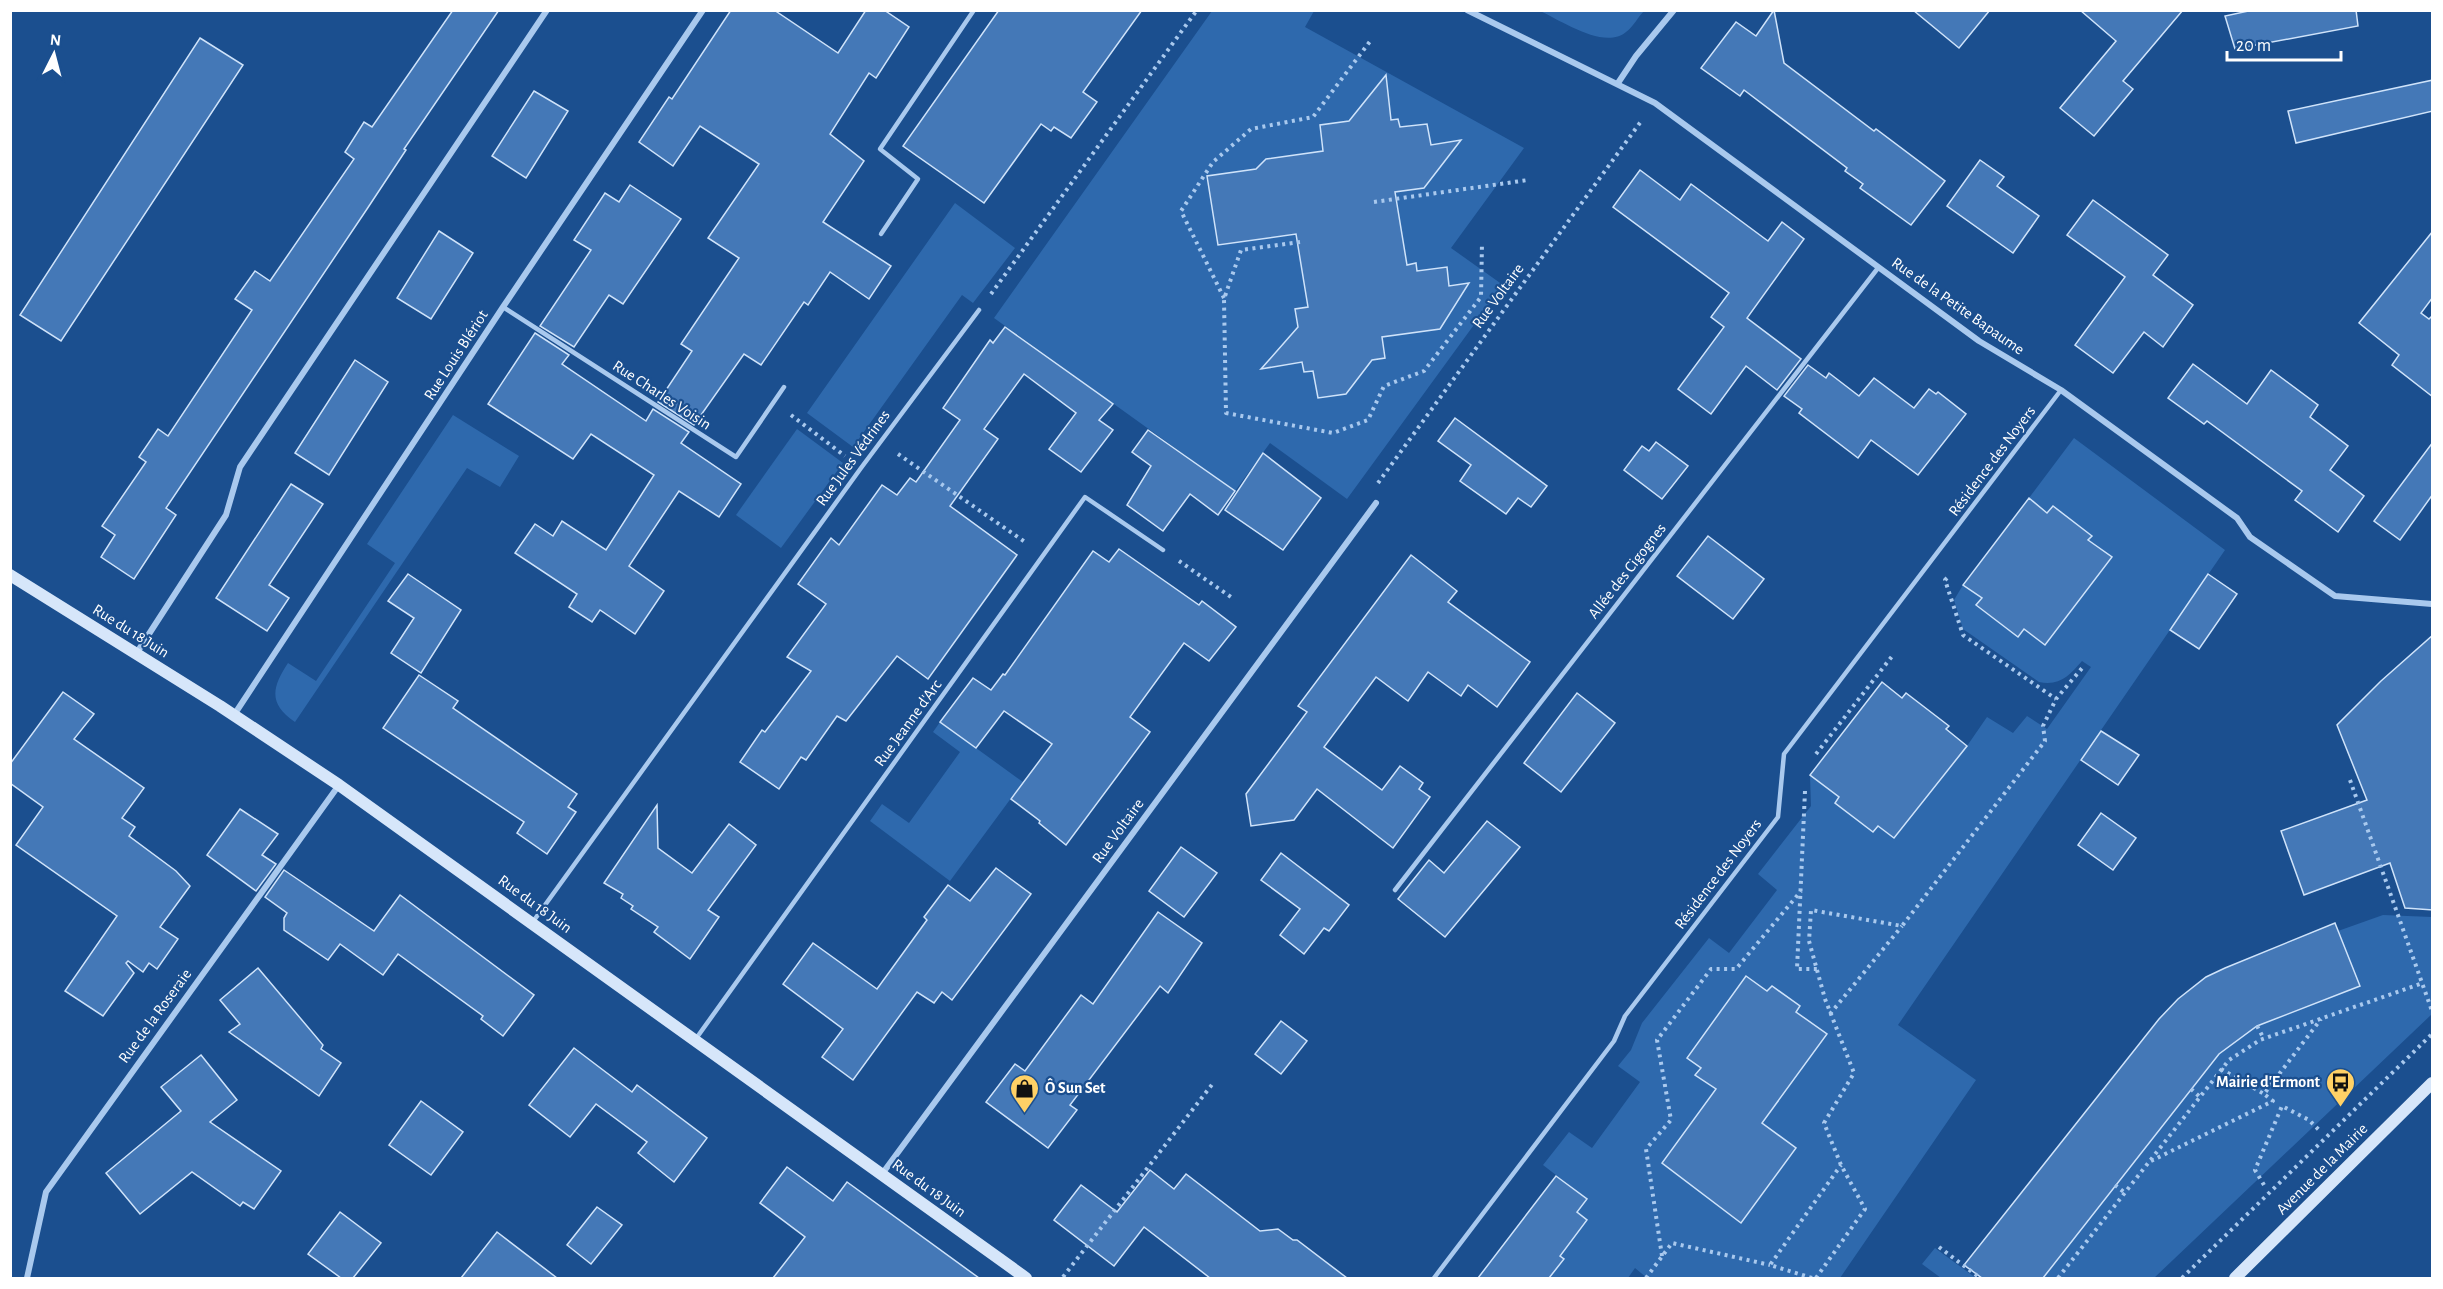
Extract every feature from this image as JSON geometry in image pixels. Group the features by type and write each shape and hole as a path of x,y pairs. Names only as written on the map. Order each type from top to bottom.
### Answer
{"street":[{"path":"136,654 226,515 240,466 547,10"},
{"name":"Rue Louis Blériot","path":"234,715 702,10"},
{"name":"Rue de la Petite Bapaume","path":"1467,10 1655,103 1979,341 2061,390 2237,519 2250,537 2335,596 2433,604"},
{"path":"1618,83 1636,56 1674,10"},
{"name":"Rue Voltaire","path":"882,1174 1376,503"},
{"name":"Rue du 18 Juin","path":"10,574 234,715 339,785 1026,1278"},
{"name":"Rue de la Roseraie","path":"27,1278 46,1192 339,785"},
{"name":"Avenue de la Mairie","path":"2235,1278 2433,1083"}],"lane":[{"path":"880,234 918,179 880,149 974,10"},
{"name":"Allée des Cigognes","path":"1395,890 1878,268"},
{"name":"Rue Charles Voisin","path":"503,307 735,457 784,387"},
{"name":"Rue Jules Védrines","path":"532,922 880,441 980,309"},
{"name":"Résidence des Noyers","path":"1434,1278 1614,1041 1625,1016 1778,817 1784,754 2061,390"},
{"name":"Rue Jeanne d'Arc","path":"695,1040 1085,497 1163,550"}],"path":[{"path":"980,309 1197,10"},
{"path":"1224,299 1181,211 1213,162 1251,129 1313,117 1371,40"},
{"name":"Rue Voltaire","path":"1373,490 1644,117"},
{"path":"1374,202 1528,180"},
{"path":"1300,242 1241,250 1224,299 1226,413 1333,433 1368,420 1384,386 1424,371 1481,297 1482,243"},
{"path":"773,403 861,468"},
{"path":"880,441 1044,555"},
{"path":"1163,550 1231,597"},
{"path":"1952,571 1946,580 1964,635 2056,699"},
{"path":"1814,756 1893,655"},
{"path":"1830,1014 1902,926 2045,741 2043,726 2056,699 2082,667"},
{"path":"2349,780 2433,1011"},
{"path":"1806,788 1797,969 1817,969"},
{"path":"1662,1256 1646,1149 1671,1120 1656,1040 1711,969 1736,969 1801,891"},
{"path":"1646,1278 1672,1244 1770,1265 1814,1278 1865,1209 1841,1165 1824,1123 1854,1073 1830,1014 1809,941 1810,910 1902,926"},
{"path":"2058,1278 2229,1060 2264,1038 2423,983"},
{"path":"2264,1094 2321,1018"},
{"path":"2257,1026 2264,1038"},
{"path":"2182,1278 2433,1034"},
{"path":"2222,1069 2273,1101 2309,1120 2320,1131"},
{"path":"1063,1277 1214,1082"},
{"path":"2190,1089 2200,1096"},
{"path":"2150,1161 2273,1101"},
{"path":"2264,1185 2255,1170 2282,1106"},
{"path":"1770,1265 1841,1165"},
{"path":"2115,1185 2125,1193"},
{"path":"1939,1247 1980,1278"}],"shaded area":[{"path":"1212,11 1314,11 1305,27 1524,148 1451,248 1503,285 1347,499 1270,443 1235,491 994,318"},
{"path":"1540,11 1644,11 1626,32 1617,37 1606,38 1583,32"},
{"path":"955,203 1015,248 973,303 962,295 853,447 807,413"},
{"path":"453,415 519,456 500,487 467,468 295,722 280,709 275,695 283,672 288,663 316,681 395,563 367,544"},
{"path":"797,429 843,463 781,548 736,515"},
{"path":"2074,438 2225,550 1898,1025 1976,1080 1840,1278 1647,1278 1635,1268 1628,1278 1549,1278 1564,1259 1560,1256 1587,1220 1577,1212 1587,1199 1543,1165 1569,1132 1592,1148 1640,1082 1618,1066 1631,1050 1642,1023 1709,938 1729,953 1777,890 1758,874 1811,806 1810,775 1839,797 1835,803 1873,832 1878,826 1894,838 1967,746 1987,717 2013,733 2027,716 2047,729 2091,667 2082,661 2064,679 2053,683 2039,682 1963,629 1954,600 1963,585 1982,598 1977,606 2018,637 2024,629 2045,645 2111,558 2088,540 2091,535 2053,506 2047,512 2029,498"},
{"path":"940,722 1023,782 950,881 870,821 882,804 909,823 960,752 933,732"},
{"path":"2383,915 2432,917 2432,1014 2154,1278 2043,1278 2219,1054 2257,1026 2359,986 2338,931"},
{"path":"1935,1248 1976,1278 1941,1278 1922,1264"}],"building":[{"path":"453,10 499,10 166,508 176,515 134,579 101,557 115,535 102,526 146,462 139,457 158,429 168,436 252,310 235,299 255,271 270,281 354,159 345,152 364,122 372,127"},
{"path":"731,10 774,10 838,53 866,10 884,10 909,27 876,78 869,73 830,134 864,161 823,222 891,266 869,299 830,272 808,305 804,302 761,365 744,354 694,425 658,402 692,351 681,344 739,258 708,238 759,164 700,126 673,166 639,142 669,97 672,99"},
{"path":"999,10 1142,10 1083,92 1097,102 1071,138 1054,127 1051,131 1041,124 984,203 903,146"},
{"path":"1774,10 1784,63 1945,181 1911,225 1860,188 1863,184 1845,171 1847,168 1744,90 1740,96 1701,68 1736,22 1756,36"},
{"path":"1913,10 1990,10 1959,48"},
{"path":"2080,10 2183,10 2123,81 2133,89 2094,136 2060,108 2116,41"},
{"path":"2253,10 2356,10 2358,26 2235,49 2225,16"},
{"path":"200,38 243,65 61,341 20,315"},
{"path":"1386,75 1391,120 1398,119 1400,127 1427,124 1431,145 1461,140 1424,188 1395,192 1407,265 1416,263 1417,271 1447,267 1449,286 1469,283 1440,329 1382,337 1385,358 1372,360 1346,394 1318,398 1313,371 1304,372 1302,362 1261,369 1298,327 1295,309 1308,307 1296,234 1218,245 1207,176 1256,169 1266,159 1323,151 1320,125 1349,121"},
{"path":"2433,80 2433,111 2296,143 2288,111"},
{"path":"534,91 568,111 526,178 492,156"},
{"path":"1980,160 2004,177 1997,186 2039,216 2013,253 1947,206"},
{"path":"1640,170 1680,200 1691,184 1768,241 1782,222 1804,239 1747,318 1801,359 1777,390 1746,366 1711,414 1678,389 1724,327 1711,317 1729,293 1613,207"},
{"path":"630,185 681,219 623,304 609,295 574,347 540,326 591,250 574,240 605,193 619,202"},
{"path":"2093,200 2168,255 2153,275 2193,305 2163,347 2144,332 2113,373 2075,345 2125,277 2067,235"},
{"path":"439,231 473,253 431,319 397,298"},
{"path":"2433,231 2433,297 2421,313 2429,319 2433,315 2433,397 2392,365 2399,355 2359,323"},
{"path":"1005,327 1113,404 1099,420 1113,430 1081,472 1049,449 1076,413 1024,374 984,429 998,439 950,506 1017,555 928,679 897,656 846,721 837,716 806,760 801,757 779,789 740,762 762,730 765,732 811,671 787,657 826,604 798,584 831,538 839,545 882,485 897,495 910,478 916,482 960,420 943,408 990,340 993,343"},
{"path":"535,333 569,355 562,364 646,421 653,409 689,432 681,443 741,484 719,517 679,491 629,566 664,591 635,634 600,610 592,622 569,607 577,594 515,553 535,524 553,536 562,521 606,550 654,475 591,434 573,459 488,404"},
{"path":"355,360 388,382 329,475 295,453"},
{"path":"2193,364 2247,404 2271,370 2318,405 2310,417 2348,446 2330,470 2364,496 2338,532 2295,500 2302,491 2207,421 2204,424 2168,398"},
{"path":"1808,365 1826,378 1829,373 1859,396 1874,378 1914,408 1929,389 1936,394 1938,392 1966,414 1918,475 1871,440 1858,458 1799,413 1802,409 1784,396"},
{"path":"1455,418 1547,486 1531,507 1518,498 1506,514 1460,481 1471,465 1438,441"},
{"path":"1148,430 1235,491 1218,515 1190,494 1163,531 1127,505 1151,466 1132,452"},
{"path":"1656,442 1688,466 1662,499 1624,470 1642,446 1649,451"},
{"path":"2433,442 2433,494 2400,540 2374,521"},
{"path":"1263,453 1321,498 1283,550 1225,510"},
{"path":"291,484 323,504 269,585 289,598 267,631 216,598"},
{"path":"2029,498 2047,513 2053,506 2092,536 2088,540 2112,557 2045,645 2024,629 2018,637 1976,605 1982,598 1963,585"},
{"path":"1708,536 1764,579 1733,619 1677,576"},
{"path":"1119,549 1199,605 1202,601 1236,627 1209,661 1184,643 1130,717 1150,732 1066,845 1011,799 1052,744 1004,711 976,748 940,722 973,678 991,690 1003,674 1005,675 1093,551 1109,562"},
{"path":"1411,555 1457,591 1448,602 1530,662 1497,707 1468,685 1461,696 1428,672 1408,701 1376,677 1324,747 1382,790 1400,766 1423,783 1419,789 1430,797 1393,848 1317,789 1294,820 1251,826 1246,794 1307,712 1298,706"},
{"path":"408,574 461,610 421,673 391,653 414,618 388,601"},
{"path":"2208,574 2237,594 2199,649 2170,630"},
{"path":"2433,635 2433,910 2405,908 2390,863 2304,895 2281,831 2367,800 2337,725 2381,681"},
{"path":"419,675 458,701 453,708 577,794 568,807 576,812 547,854 517,833 524,822 383,728"},
{"path":"1882,682 1902,698 1906,693 1949,726 1946,729 1967,746 1894,838 1878,826 1873,832 1835,803 1839,797 1810,775"},
{"path":"63,692 94,714 74,739 144,788 122,818 135,827 129,836 176,871 190,886 160,927 178,939 157,969 149,963 143,972 128,961 126,963 134,973 103,1016 65,991 117,916 16,845 43,807 10,783 10,764"},
{"path":"1577,693 1615,723 1561,792 1524,763"},
{"path":"2101,731 2139,755 2118,785 2081,760"},
{"path":"657,805 658,848 692,873 729,824 756,845 708,910 719,917 690,959 654,932 658,927 631,909 633,906 621,898 623,894 604,883"},
{"path":"240,809 278,834 262,855 276,864 256,891 207,855"},
{"path":"2101,813 2136,838 2113,870 2078,845"},
{"path":"1487,821 1520,847 1445,937 1398,899 1429,860 1444,873"},
{"path":"1181,847 1217,873 1184,917 1149,891"},
{"path":"1281,853 1349,905 1329,931 1324,928 1304,954 1280,935 1300,909 1261,880"},
{"path":"996,868 1031,894 952,1000 942,992 934,1003 917,992 853,1080 822,1057 843,1029 783,984 813,943 877,989 927,920 924,917 948,885 970,901"},
{"path":"284,870 374,931 400,895 534,995 503,1036 481,1019 483,1016 398,954 383,975 340,944 328,960 284,930 284,918 287,913 265,897"},
{"path":"1158,912 1202,943 1168,993 1160,986 1070,1105 1077,1110 1048,1148 986,1102 1015,1064 1025,1071 1081,995 1093,1004"},
{"path":"2335,923 2360,986 2257,1026 2219,1054 2043,1278 1982,1278 1964,1265 2159,1019 2178,999 2206,977"},
{"path":"258,968 323,1045 321,1049 341,1063 319,1096 229,1032 240,1024 220,1000"},
{"path":"1746,976 1767,991 1772,986 1800,1006 1796,1012 1827,1034 1762,1123 1796,1148 1741,1223 1662,1163 1716,1089 1695,1075 1701,1068 1687,1058"},
{"path":"1281,1021 1307,1041 1281,1074 1255,1054"},
{"path":"574,1048 632,1092 637,1085 707,1138 674,1182 638,1153 647,1142 596,1104 570,1137 529,1105"},
{"path":"201,1055 237,1100 210,1122 281,1171 254,1209 243,1202 240,1206 192,1172 140,1214 106,1173 181,1111 161,1087"},
{"path":"421,1101 463,1132 431,1175 389,1145"},
{"path":"787,1167 833,1201 847,1182 979,1278 773,1278 805,1237 760,1203"},
{"path":"1150,1170 1174,1189 1186,1174 1260,1231 1278,1229 1293,1240 1297,1240 1347,1278 1210,1278 1144,1227 1114,1266 1054,1220 1081,1185 1117,1212"},
{"path":"1556,1176 1587,1199 1577,1212 1587,1220 1560,1256 1564,1259 1549,1278 1478,1278"},
{"path":"597,1207 622,1225 591,1264 567,1245"},
{"path":"340,1212 381,1243 353,1278 341,1278 308,1254"},
{"path":"497,1232 557,1278 461,1278"}],"place":[{"name":"Mairie d'Ermont","path":"2341,1108"},
{"name":"Ô Sun Set","path":"1024,1114"}]}
